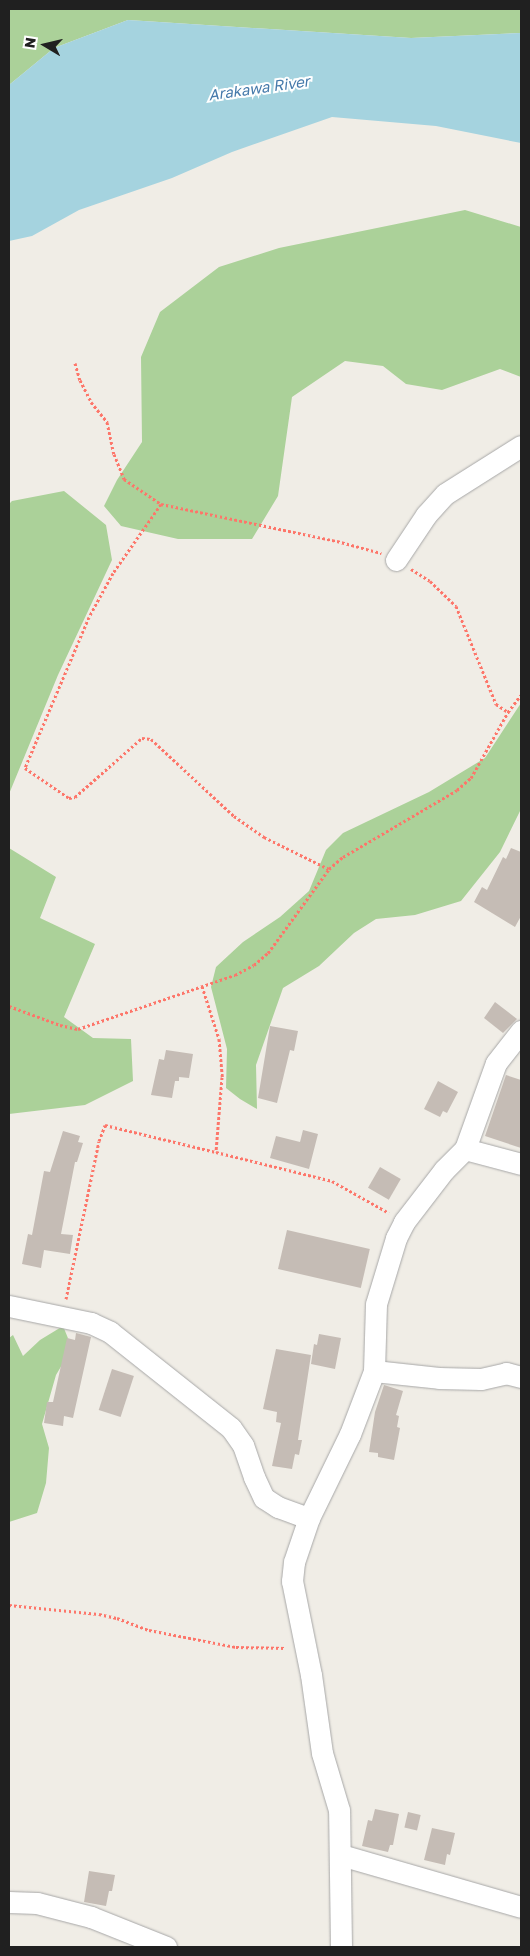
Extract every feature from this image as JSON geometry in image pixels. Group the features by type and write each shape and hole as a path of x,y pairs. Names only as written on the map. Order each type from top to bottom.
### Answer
{"street":[{"path":"396,560 426,515 445,494 521,446"},
{"path":"340,1947 341,1855 339,1810 322,1753 305,1646 292,1581 294,1562 309,1518 350,1434 374,1371 376,1304 396,1238 404,1222 444,1170 465,1149 496,1063 521,1031"},
{"path":"465,1149 521,1164"},
{"path":"9,1306 92,1324 110,1332 231,1428 243,1445 254,1477 264,1498 278,1507 309,1518"},
{"path":"374,1371 439,1378 481,1379 506,1373 521,1378"},
{"path":"341,1855 521,1907"},
{"path":"9,1902 37,1903 91,1916 166,1947"}],"path":[{"path":"75,363 80,380 91,402 108,422 114,454 124,479 162,504 337,541 373,550 396,560 430,581 456,606 496,704 508,712"},
{"path":"162,504 113,573 89,617 25,768 69,798 75,797 142,738 151,739 234,816 264,837 329,869"},
{"path":"9,1006 60,1025 78,1029 235,975 254,965 268,953 329,869 343,857 457,790 471,778 508,712 521,695"},
{"path":"202,986 219,1039 221,1067 216,1152"},
{"path":"62,1317 99,1141 105,1125 332,1181 404,1222"},
{"path":"9,1605 99,1614 117,1618 149,1630 236,1647 272,1649 305,1646"}],"green space":[{"path":"9,9 521,9 521,33 411,38 128,20 54,48 9,85"},
{"path":"465,210 521,227 521,377 500,369 442,390 406,384 383,366 345,361 292,397 278,496 252,539 178,539 121,526 104,506 117,480 142,442 141,357 160,312 219,267 279,248"},
{"path":"64,491 106,525 112,560 58,675 9,794 9,504 12,501"},
{"path":"521,703 521,809 500,852 461,901 415,915 376,919 354,933 319,966 283,988 256,1065 257,1109 240,1099 226,1088 227,1049 211,987 216,967 243,942 280,917 309,891 326,850 343,833 429,792 485,758"},
{"path":"9,848 56,877 40,918 95,944 64,1017 93,1038 131,1039 133,1081 85,1105 9,1114"},
{"path":"63,1326 72,1348 56,1375 42,1424 49,1448 46,1483 37,1513 9,1522 9,1338 13,1335 23,1356 40,1340"}],"water":[{"name":"Arakawa River","path":"128,20 411,38 521,33 521,143 436,126 332,117 232,152 172,178 79,210 32,236 9,241 9,85 54,48"}],"building":[{"path":"511,848 521,852 521,916 515,927 474,902 482,887 487,890 503,857 506,859"},
{"path":"495,1002 517,1019 503,1033 484,1018"},
{"path":"270,1026 298,1031 294,1051 290,1050 277,1103 258,1098"},
{"path":"166,1050 193,1054 189,1078 179,1077 179,1081 175,1081 172,1098 151,1095 159,1059 164,1060"},
{"path":"506,1075 521,1080 521,1148 485,1136"},
{"path":"438,1081 458,1092 447,1113 443,1111 440,1117 424,1109"},
{"path":"303,1130 318,1134 309,1169 270,1158 276,1136 300,1142"},
{"path":"63,1131 80,1136 78,1142 83,1143 77,1162 75,1162 61,1234 73,1235 70,1254 44,1250 41,1268 22,1264 28,1234 32,1235 44,1171 50,1172"},
{"path":"380,1167 401,1179 389,1200 368,1188"},
{"path":"287,1230 370,1249 361,1288 278,1269"},
{"path":"76,1333 91,1337 73,1418 64,1416 63,1426 44,1423 47,1402 53,1402 67,1338 75,1340"},
{"path":"319,1334 341,1338 335,1369 311,1364 314,1344 317,1345"},
{"path":"276,1349 311,1355 298,1440 302,1440 299,1455 295,1454 292,1469 272,1466 281,1423 276,1422 277,1412 263,1409"},
{"path":"112,1369 134,1376 121,1417 99,1410"},
{"path":"384,1385 403,1391 396,1415 399,1416 397,1427 400,1428 394,1460 378,1457 378,1453 369,1452 375,1412"},
{"path":"375,1809 399,1814 393,1845 390,1845 388,1852 362,1846 368,1820 372,1821"},
{"path":"408,1812 421,1815 417,1831 404,1828"},
{"path":"432,1828 455,1833 450,1855 447,1854 445,1865 424,1860"},
{"path":"89,1871 115,1875 112,1891 109,1891 106,1906 84,1902"}]}
